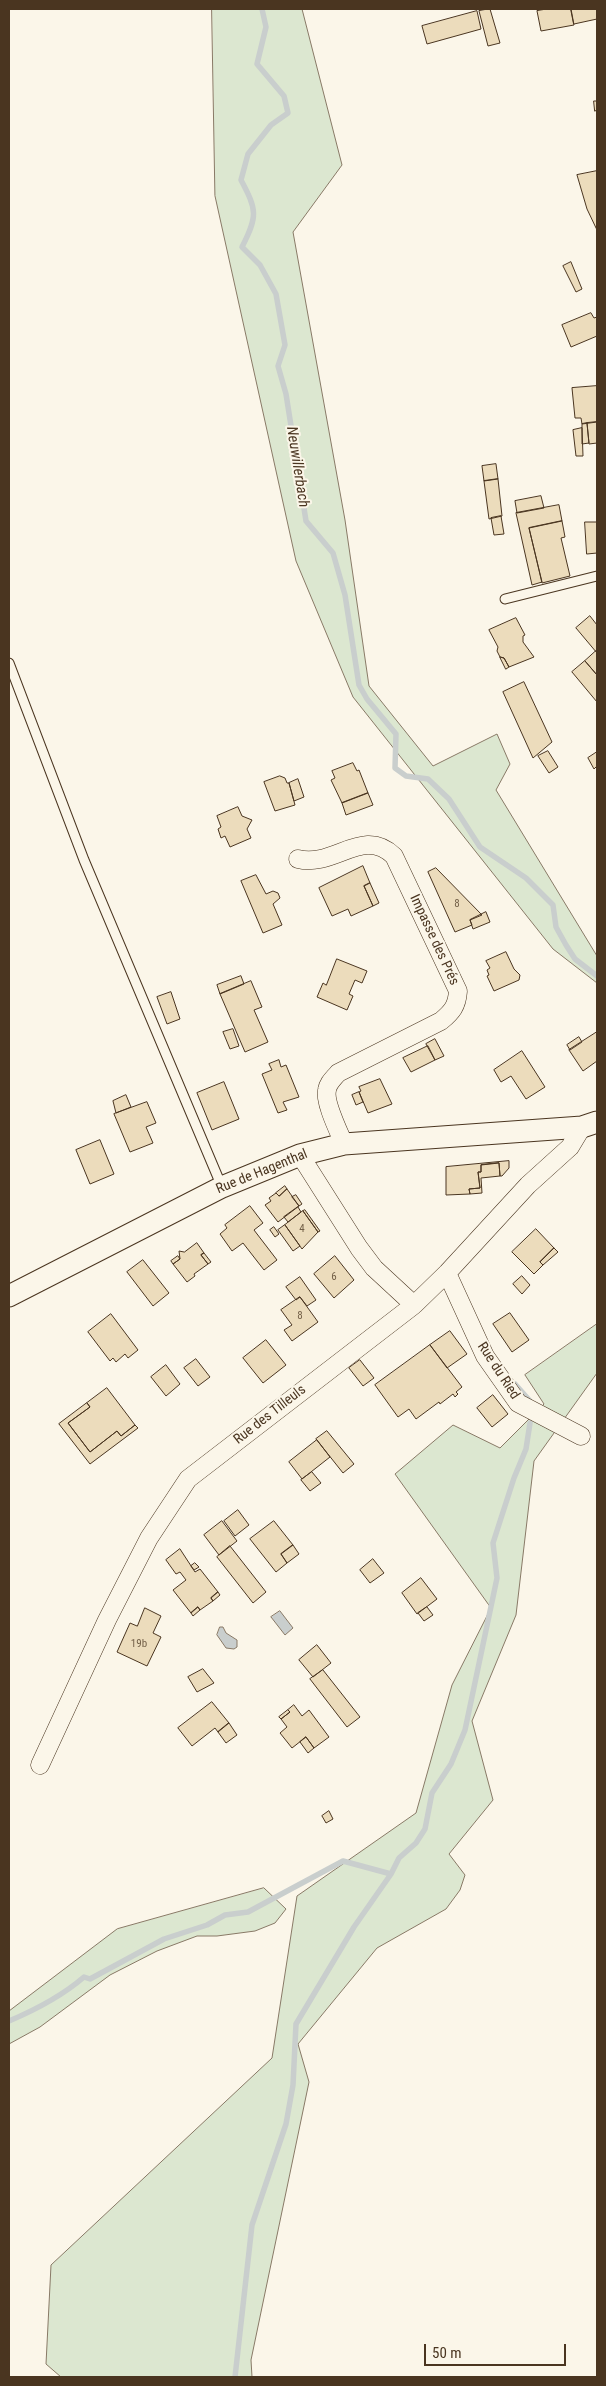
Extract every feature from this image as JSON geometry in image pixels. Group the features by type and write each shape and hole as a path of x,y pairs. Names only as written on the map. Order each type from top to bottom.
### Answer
{"street":[{"name":"Impasse des Prés","path":"298,859 310,862 373,843 386,848 394,856 458,991 457,1002 453,1011 441,1021 338,1073 329,1084 326,1092 327,1100 344,1144"},
{"name":"Rue de Hagenthal","path":"9,1296 222,1186 300,1155 344,1144 590,1125"},
{"name":"Rue des Tilleuls","path":"40,1765 107,1620 149,1538 188,1479 414,1305 447,1273 528,1185 570,1147 590,1125"},
{"path":"300,1155 359,1248 374,1268 414,1305"},
{"name":"Rue du Ried","path":"447,1273 485,1356 518,1403 582,1436"}],"lane":[{"path":"505,599 597,576"},
{"path":"9,663 84,860 222,1186"}],"green space":[{"path":"212,9 302,9 342,165 293,232 345,520 369,686 433,766 497,734 510,764 496,790 597,956 597,983 553,949 353,697 296,561 215,196"},
{"path":"597,1324 597,1373 534,1461 516,1615 472,1721 493,1800 449,1854 465,1875 460,1890 446,1909 377,1948 298,2044 309,2082 251,2360 252,2377 61,2377 46,2364 51,2265 272,2058 297,1896 416,1813 452,1685 491,1608 395,1474 453,1425 500,1448 544,1404 525,1375"},
{"path":"264,1888 286,1909 275,1923 255,1931 217,1936 197,1936 157,1951 110,1975 40,2027 9,2044 9,2011 117,1929"}],"shaded area":[{"path":"280,1611 293,1628 285,1635 271,1617"},
{"path":"220,1627 223,1627 226,1633 237,1640 237,1647 234,1649 226,1648 217,1635"}],"building":[{"path":"490,9 500,43 488,46 479,11"},
{"path":"571,9 574,25 541,31 537,11"},
{"path":"571,9 597,9 597,19 574,24"},
{"path":"477,11 481,29 427,44 422,26"},
{"path":"594,101 597,101 597,110 595,111"},
{"path":"597,171 597,230 587,209 577,175"},
{"path":"571,262 582,289 576,292 563,266"},
{"path":"591,313 594,318 597,317 597,336 571,347 562,325"},
{"path":"597,386 597,422 582,424 581,418 575,418 572,388"},
{"path":"597,422 597,443 589,444 587,423"},
{"path":"587,423 589,443 582,444 582,424"},
{"path":"582,428 583,456 576,456 573,430"},
{"path":"496,464 498,479 484,481 482,466"},
{"path":"498,479 502,516 489,519 484,481"},
{"path":"541,496 544,508 517,513 515,501"},
{"path":"559,505 562,521 529,528 542,582 532,585 516,513"},
{"path":"501,516 504,534 494,535 491,518"},
{"path":"562,521 565,537 561,538 570,576 542,583 529,528"},
{"path":"585,522 597,522 597,553 587,554"},
{"path":"590,616 597,625 597,653 576,628"},
{"path":"516,618 525,635 523,636 523,642 534,657 509,667 504,658 500,657 497,651 498,647 489,630"},
{"path":"596,651 597,653 597,675 585,661"},
{"path":"500,657 504,658 509,667 506,669"},
{"path":"585,661 597,675 597,702 572,672"},
{"path":"524,682 552,742 533,758 503,692"},
{"path":"548,751 558,767 549,773 538,756"},
{"path":"597,752 597,766 594,769 588,758"},
{"path":"353,763 357,771 359,770 368,793 342,803 331,780 335,778 332,771"},
{"path":"280,776 289,783 295,805 275,811 264,782"},
{"path":"298,779 304,797 294,801 289,783"},
{"path":"368,793 373,805 346,815 342,803"},
{"path":"238,807 242,816 252,820 247,829 251,838 230,847 225,836 221,838 218,829 221,827 217,816"},
{"path":"363,866 370,883 364,886 373,906 351,916 348,909 332,916 319,888"},
{"path":"436,868 482,915 470,920 472,925 455,932 428,872"},
{"path":"256,875 266,894 273,891 278,893 280,898 273,904 282,925 263,933 241,881"},
{"path":"370,883 379,903 373,906 364,886"},
{"path":"486,912 490,922 473,929 470,920"},
{"path":"506,952 514,969 520,975 519,980 494,991 487,976 489,975 487,970 490,968 486,961"},
{"path":"337,959 367,971 362,983 355,980 349,994 353,996 347,1010 317,997 323,983 326,985"},
{"path":"241,976 244,984 220,994 217,985"},
{"path":"251,981 262,1007 254,1010 268,1042 245,1052 220,994"},
{"path":"171,992 180,1019 167,1024 157,997"},
{"path":"233,1029 239,1046 230,1049 223,1032"},
{"path":"597,1032 597,1061 583,1071 569,1050"},
{"path":"579,1037 582,1042 570,1050 567,1045"},
{"path":"435,1039 444,1056 435,1060 426,1044"},
{"path":"428,1046 435,1060 411,1072 403,1058"},
{"path":"522,1051 545,1087 526,1099 511,1076 501,1082 494,1070"},
{"path":"279,1060 281,1067 286,1065 299,1097 283,1102 287,1110 278,1113 262,1074 272,1070 269,1064"},
{"path":"380,1079 392,1104 368,1113 359,1092 361,1091 359,1087"},
{"path":"224,1082 239,1119 212,1130 197,1093"},
{"path":"359,1092 363,1102 356,1105 352,1095"},
{"path":"126,1095 131,1107 116,1113 113,1101"},
{"path":"147,1102 156,1123 146,1127 153,1143 130,1152 114,1114"},
{"path":"100,1140 114,1174 90,1184 76,1150"},
{"path":"509,1161 509,1168 502,1176 500,1176 499,1163 481,1165 481,1172 478,1172 480,1188 469,1189 470,1194 446,1195 446,1167"},
{"path":"499,1163 500,1176 481,1178 482,1193 470,1194 469,1189 480,1188 478,1172 481,1172 481,1165"},
{"path":"285,1186 287,1189 279,1196 276,1193"},
{"path":"287,1189 299,1206 278,1222 265,1205 271,1201 269,1198 276,1193 279,1196"},
{"path":"296,1195 302,1204 299,1206 292,1197"},
{"path":"250,1206 263,1223 254,1230 277,1260 264,1270 243,1243 232,1251 220,1234 227,1228 225,1225"},
{"path":"298,1207 301,1212 288,1222 284,1217"},
{"path":"305,1210 320,1231 318,1232 303,1211"},
{"path":"303,1211 318,1232 302,1249 285,1225"},
{"path":"285,1225 300,1246 293,1251 278,1230"},
{"path":"274,1227 279,1234 275,1237 270,1230"},
{"path":"536,1229 554,1248 540,1262 543,1265 534,1274 512,1252"},
{"path":"197,1243 204,1253 201,1255 208,1264 194,1274 195,1276 187,1282 173,1264 180,1259 179,1251 184,1252"},
{"path":"554,1248 558,1252 543,1265 540,1262"},
{"path":"204,1253 211,1262 208,1264 201,1255"},
{"path":"178,1256 180,1259 173,1264 171,1261"},
{"path":"335,1256 354,1280 334,1298 314,1274"},
{"path":"143,1260 169,1293 153,1306 127,1272"},
{"path":"522,1276 530,1285 522,1294 513,1284"},
{"path":"300,1277 316,1300 307,1306 300,1297 296,1300 286,1287"},
{"path":"300,1297 318,1322 292,1341 284,1330 292,1325 281,1310"},
{"path":"510,1313 529,1340 512,1352 493,1324"},
{"path":"111,1314 138,1350 128,1358 125,1354 116,1362 113,1358 110,1361 88,1332"},
{"path":"450,1331 467,1354 447,1368 430,1345"},
{"path":"266,1340 286,1365 263,1383 243,1358"},
{"path":"430,1345 462,1387 456,1392 458,1394 455,1397 453,1394 416,1419 409,1409 398,1417 375,1385"},
{"path":"196,1359 210,1377 198,1386 184,1368"},
{"path":"360,1360 374,1378 363,1386 349,1368"},
{"path":"166,1365 180,1384 166,1396 151,1377"},
{"path":"107,1388 135,1425 121,1436 117,1431 90,1452 68,1423 90,1407 87,1403"},
{"path":"493,1395 508,1414 492,1427 477,1408"},
{"path":"87,1403 90,1407 68,1423 90,1452 117,1431 121,1436 135,1425 138,1428 90,1464 59,1424"},
{"path":"327,1431 354,1464 343,1473 316,1439"},
{"path":"317,1440 330,1457 302,1479 289,1462"},
{"path":"312,1472 321,1483 310,1491 301,1480"},
{"path":"238,1510 249,1525 235,1536 224,1521"},
{"path":"222,1521 237,1541 219,1555 204,1535"},
{"path":"274,1521 293,1545 281,1554 287,1563 276,1572 250,1539"},
{"path":"293,1545 299,1554 287,1563 281,1554"},
{"path":"230,1546 266,1592 253,1603 217,1557"},
{"path":"180,1549 195,1572 200,1569 218,1592 211,1598 213,1601 200,1610 198,1607 191,1613 173,1590 186,1580 180,1572 176,1574 166,1560"},
{"path":"373,1559 384,1573 370,1583 360,1570"},
{"path":"195,1563 199,1567 194,1570 191,1566"},
{"path":"421,1578 437,1599 417,1614 402,1593"},
{"path":"218,1592 220,1595 213,1601 211,1598"},
{"path":"198,1607 200,1610 193,1616 191,1613"},
{"path":"427,1607 433,1615 424,1621 418,1613"},
{"path":"145,1608 161,1616 153,1633 161,1637 147,1666 117,1652 130,1623 137,1626"},
{"path":"317,1645 331,1663 313,1677 299,1660"},
{"path":"203,1669 214,1683 197,1692 188,1677"},
{"path":"323,1670 360,1717 347,1727 310,1679"},
{"path":"212,1702 229,1723 218,1732 215,1728 192,1746 178,1728"},
{"path":"294,1705 302,1716 309,1710 329,1737 314,1748 306,1737 292,1748 280,1733 287,1727 281,1719 290,1712 288,1710"},
{"path":"288,1710 290,1712 281,1719 279,1717"},
{"path":"229,1723 237,1735 226,1743 218,1732"},
{"path":"306,1737 314,1748 308,1753 300,1742"},
{"path":"329,1811 333,1819 326,1823 322,1816"}],"waterway":[{"name":"Neuwillerbach","path":"262,9 266,27 257,64 284,96 288,113 271,125 248,154 241,180 253,206 253,220 242,247 260,265 276,294 285,345 278,366 286,394 306,521 333,553 345,595 359,685 367,699 396,734 395,768 406,776 428,779 449,799 480,847 526,878 553,905 556,927 566,945 575,959 597,976"},
{"path":"515,1384 530,1401"},
{"path":"9,2021 48,2002 84,1977 90,1979 164,1939 207,1925 225,1915 248,1912 343,1861 391,1874 399,1858 416,1843 425,1829 432,1793 451,1764 465,1730 497,1578 493,1543 514,1478 526,1449 530,1423"},
{"path":"235,2377 252,2225 286,2124 293,2085 296,2024 354,1927 391,1874"}]}
